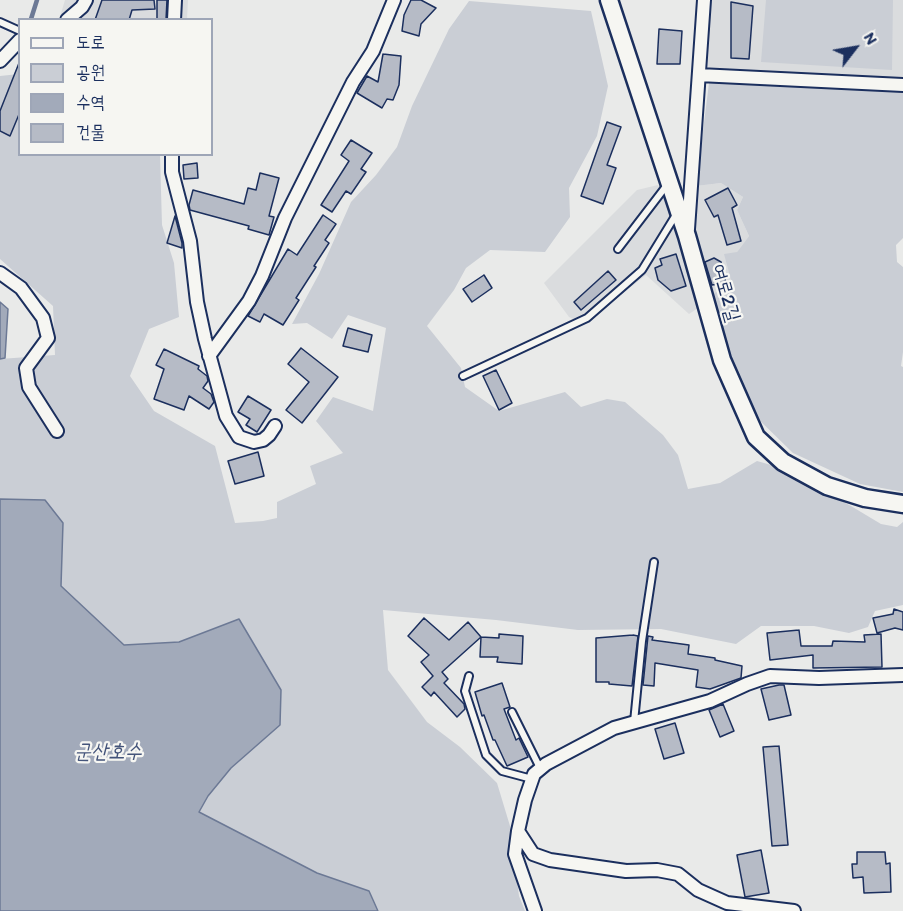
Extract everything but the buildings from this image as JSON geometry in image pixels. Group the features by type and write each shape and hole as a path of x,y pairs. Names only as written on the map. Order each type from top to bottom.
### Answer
{"street":[{"path":"69,18 82,7 86,0"},
{"path":"174,18 175,0"},
{"path":"209,356 243,309 262,276 285,218 340,108 373,51 394,0"},
{"name":"여로2길","path":"609,0 679,210 722,360 756,437 783,462 827,486 865,498 903,504"},
{"path":"687,236 704,0"},
{"path":"0,61 18,42"},
{"path":"699,75 903,85"},
{"path":"172,156 172,172 190,241 197,302 226,416 239,436 254,442 269,435 275,426"},
{"path":"0,273 21,288 43,318 48,338 26,368 27,377 29,387 57,431"},
{"path":"535,911 515,854 525,800 536,774 614,728 710,701 770,676 819,678 903,675"},
{"path":"518,831 533,855 550,860 626,871 657,870 678,874 698,890 727,903 794,911"}],"lane":[{"path":"0,22 18,30"},
{"path":"618,249 669,182"},
{"path":"463,376 587,318 642,270 679,210"},
{"path":"634,722 642,641 654,562"},
{"path":"469,676 465,691 486,755 502,771 536,774 512,712"}],"shaded area":[{"path":"65,0 188,0 187,18 60,18"},
{"path":"709,0 903,0 903,78 705,70"},
{"path":"721,183 743,197 737,210 749,236 737,252 733,287 710,294 695,236 696,186"},
{"path":"658,185 677,225 701,306 689,314 646,275 584,324 569,317 544,283 637,190"}],"green space":[{"path":"766,0 893,0 892,70 761,62"},
{"path":"469,1 591,11 608,86 597,136 569,188 570,217 545,252 490,250 466,268 454,290 427,326 461,368 465,387 499,411 565,392 581,407 607,399 625,402 663,435 678,455 688,489 720,483 757,461 778,467 881,524 897,527 903,522 903,605 875,611 868,627 849,633 814,626 761,626 736,644 661,629 578,630 383,610 388,670 427,722 460,747 497,783 510,826 519,896 525,911 379,911 369,891 317,873 199,812 208,796 231,768 280,725 239,619 179,642 124,645 61,586 63,523 45,501 0,499 0,359 55,355 53,306 0,259 0,76 18,74 18,156 160,156 162,225 174,263 179,317 149,329 130,376 154,411 215,446 235,523 263,521 277,518 277,502 316,484 310,466 343,453 316,421 333,397 373,411 386,328 348,315 332,339 307,323 292,324 319,274 351,202 376,175 397,147 412,106 449,29"},
{"path":"709,83 787,83 903,90 903,238 896,245 897,262 903,267 901,366 903,367 903,492 860,484 793,453 750,411 732,369 710,294 733,287 724,254 737,252 749,236 737,210 743,197 721,183 696,186"}],"water":[{"path":"0,302 8,309 5,358 0,359"},
{"name":"군산호수","path":"0,499 45,500 63,523 61,586 124,645 179,642 239,619 281,690 280,725 231,768 208,796 199,812 317,873 369,891 378,911 0,911"}],"waterway":[{"path":"31,18 37,0"}]}
